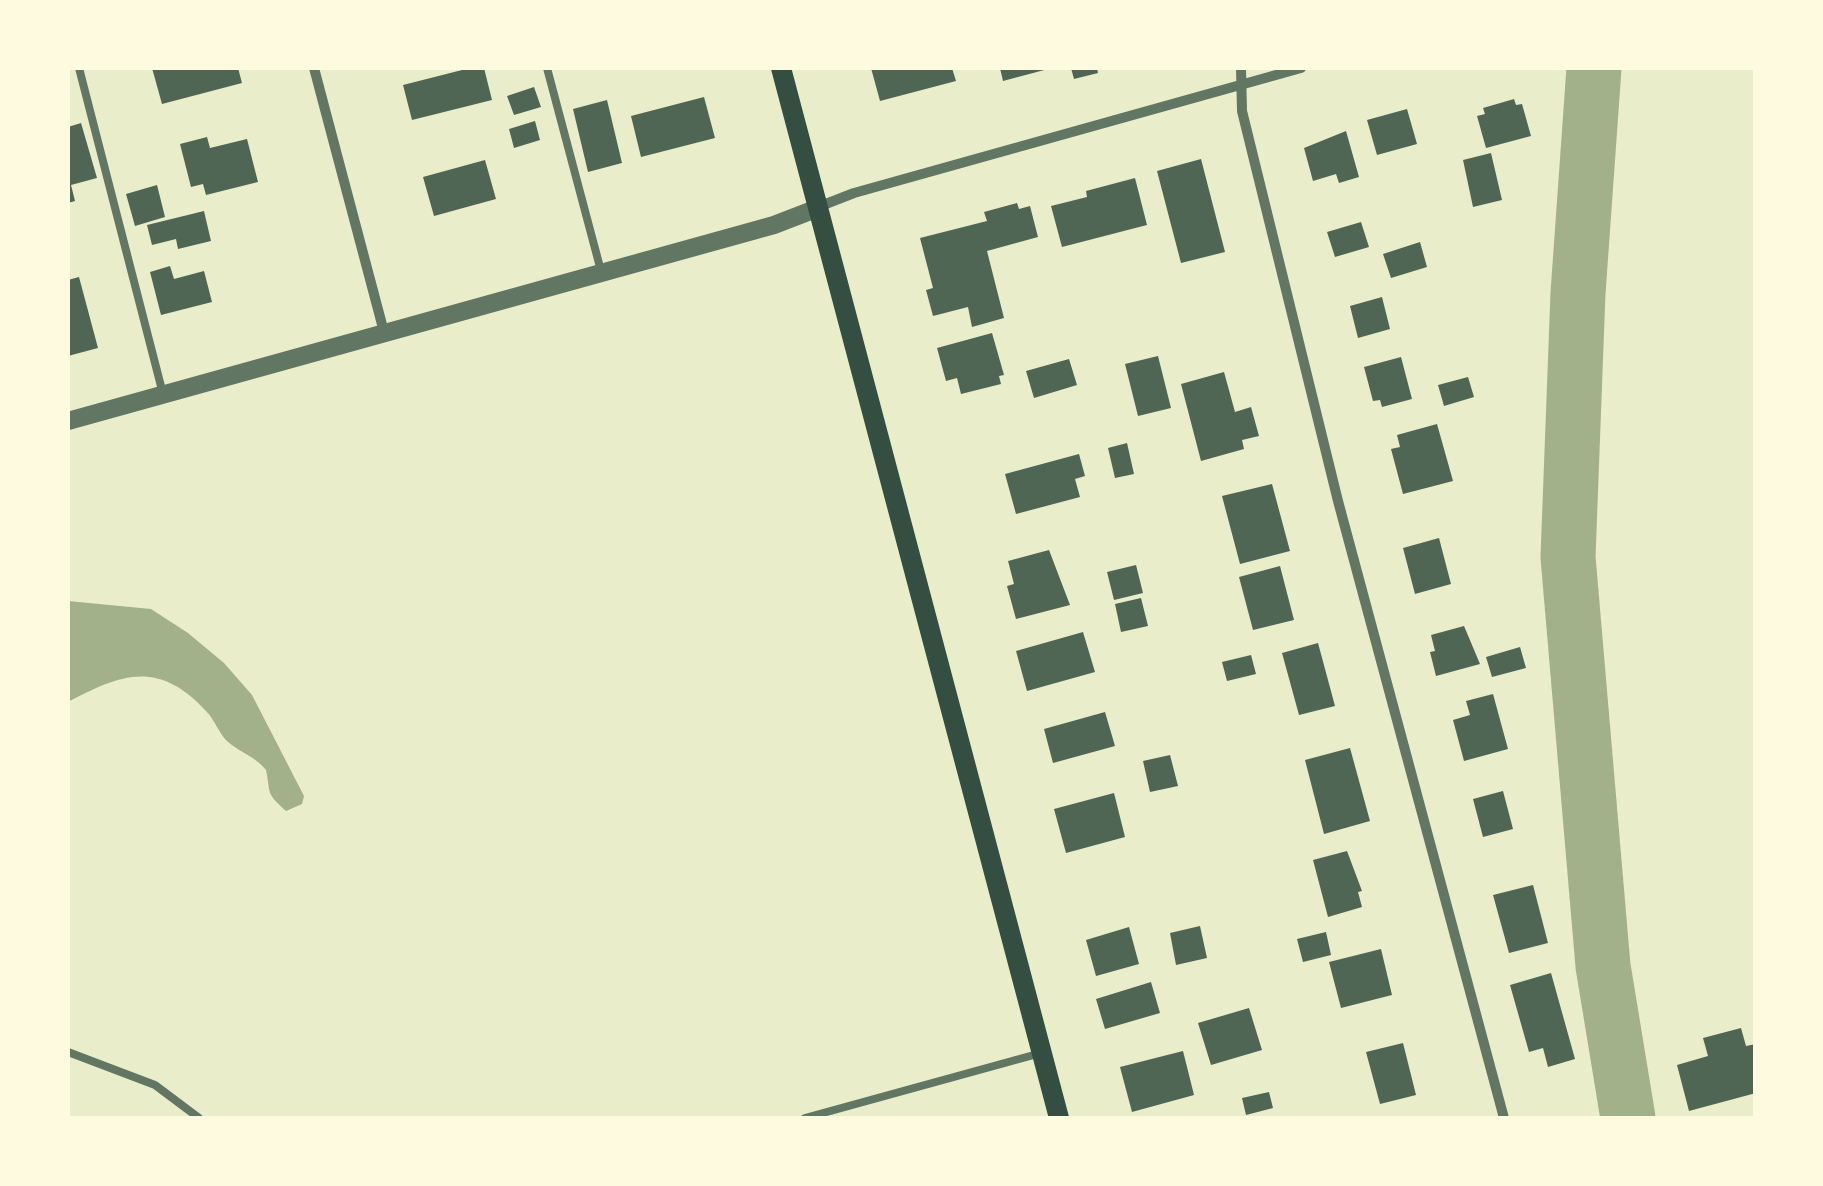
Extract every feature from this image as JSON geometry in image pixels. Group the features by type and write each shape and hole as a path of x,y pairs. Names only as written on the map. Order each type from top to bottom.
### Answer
{"main road":[{"path":"781,68 1059,1118"}],"street":[{"path":"314,68 384,332"},
{"path":"1241,68 1242,110 1338,501 1504,1118"},
{"path":"68,421 774,225 854,193 1301,68"}],"lane":[{"path":"79,68 163,394"},
{"path":"547,68 601,273"},
{"path":"68,1052 155,1085 199,1118"},
{"path":"805,1118 1042,1053"}],"shaded area":[{"path":"68,601 151,609 224,663 252,695 304,796 302,804 286,811 272,796 266,770 228,742 206,711 172,684 139,676 105,684 68,702"}],"building":[{"path":"152,68 238,68 242,83 162,104"},
{"path":"484,68 492,100 412,120 403,85"},
{"path":"871,68 952,68 956,81 880,101"},
{"path":"1000,68 1048,68 1048,69 1003,81"},
{"path":"1071,68 1097,68 1098,73 1074,79"},
{"path":"534,87 541,107 514,115 507,96"},
{"path":"704,97 715,138 641,157 631,116"},
{"path":"1514,99 1516,105 1522,104 1531,136 1486,148 1477,116 1485,114 1483,108"},
{"path":"607,100 622,163 588,172 573,109"},
{"path":"1407,109 1417,144 1377,155 1367,120"},
{"path":"535,121 540,140 514,148 509,129"},
{"path":"81,123 97,178 71,185 75,201 68,203 68,127"},
{"path":"1346,131 1359,177 1339,183 1336,174 1313,181 1304,148"},
{"path":"207,137 210,148 247,139 258,182 206,195 203,184 191,187 180,144"},
{"path":"1491,153 1502,200 1473,207 1463,160"},
{"path":"1201,159 1225,252 1181,263 1157,171"},
{"path":"485,160 496,199 434,216 423,177"},
{"path":"1135,178 1147,225 1062,247 1051,206 1087,197 1086,191"},
{"path":"157,185 165,217 135,226 126,194"},
{"path":"1017,203 1019,209 1030,206 1038,237 987,251 1004,318 972,327 968,307 933,316 926,290 933,288 920,238 987,221 984,212"},
{"path":"204,211 211,241 178,249 176,239 152,245 147,225"},
{"path":"1361,222 1369,247 1335,257 1327,232"},
{"path":"1420,242 1427,267 1391,278 1383,254"},
{"path":"170,266 174,279 204,271 212,302 161,315 150,272"},
{"path":"79,277 98,348 68,356 68,280"},
{"path":"1382,297 1390,329 1358,338 1350,306"},
{"path":"992,333 1004,375 999,376 1001,384 961,394 957,378 946,381 937,348"},
{"path":"1158,356 1171,408 1138,416 1125,364"},
{"path":"1401,357 1412,399 1382,407 1380,400 1373,401 1364,367"},
{"path":"1069,359 1077,385 1034,398 1026,371"},
{"path":"1224,372 1235,412 1251,407 1259,436 1242,440 1244,449 1201,461 1181,384"},
{"path":"1468,377 1474,397 1444,406 1438,385"},
{"path":"1437,424 1453,481 1403,494 1391,449 1400,447 1397,435"},
{"path":"1127,443 1134,474 1115,478 1108,448"},
{"path":"1079,454 1085,476 1075,479 1080,497 1016,514 1005,474"},
{"path":"1272,484 1290,551 1240,564 1222,496"},
{"path":"1439,538 1451,584 1415,594 1403,548"},
{"path":"1049,550 1070,605 1016,619 1007,586 1014,584 1008,561"},
{"path":"1136,565 1143,593 1114,600 1107,572"},
{"path":"1280,566 1294,620 1253,630 1239,577"},
{"path":"1141,598 1148,626 1121,632 1115,604"},
{"path":"1464,626 1480,664 1436,676 1430,652 1435,651 1431,635"},
{"path":"1083,632 1095,672 1027,691 1016,651"},
{"path":"1318,643 1335,706 1299,715 1282,653"},
{"path":"1520,647 1526,668 1492,677 1486,657"},
{"path":"1251,655 1256,674 1227,681 1222,662"},
{"path":"1493,694 1508,749 1464,761 1453,720 1470,715 1466,701"},
{"path":"1105,712 1115,746 1053,763 1044,729"},
{"path":"1350,748 1370,821 1324,834 1305,760"},
{"path":"1170,755 1178,786 1150,792 1143,761"},
{"path":"1503,791 1513,829 1483,837 1473,799"},
{"path":"1114,793 1125,837 1066,853 1054,809"},
{"path":"1347,851 1362,891 1358,892 1362,907 1328,917 1313,860"},
{"path":"1533,885 1548,943 1509,953 1493,895"},
{"path":"1200,926 1207,958 1176,965 1170,933"},
{"path":"1129,927 1139,964 1096,976 1086,940"},
{"path":"1326,932 1331,955 1303,962 1297,939"},
{"path":"1381,949 1392,995 1341,1008 1329,962"},
{"path":"1551,973 1575,1059 1548,1067 1543,1048 1529,1052 1510,985"},
{"path":"1151,982 1160,1013 1105,1029 1096,999"},
{"path":"1249,1008 1262,1050 1211,1065 1198,1023"},
{"path":"1741,1028 1746,1046 1756,1044 1756,1093 1689,1111 1677,1065 1708,1056 1703,1038"},
{"path":"1403,1043 1416,1095 1380,1104 1366,1052"},
{"path":"1183,1051 1194,1095 1132,1112 1120,1067"},
{"path":"1269,1092 1273,1108 1246,1115 1242,1098"}],"waterway":[{"path":"1594,68 1578,293 1568,557 1603,966 1628,1118"}]}
